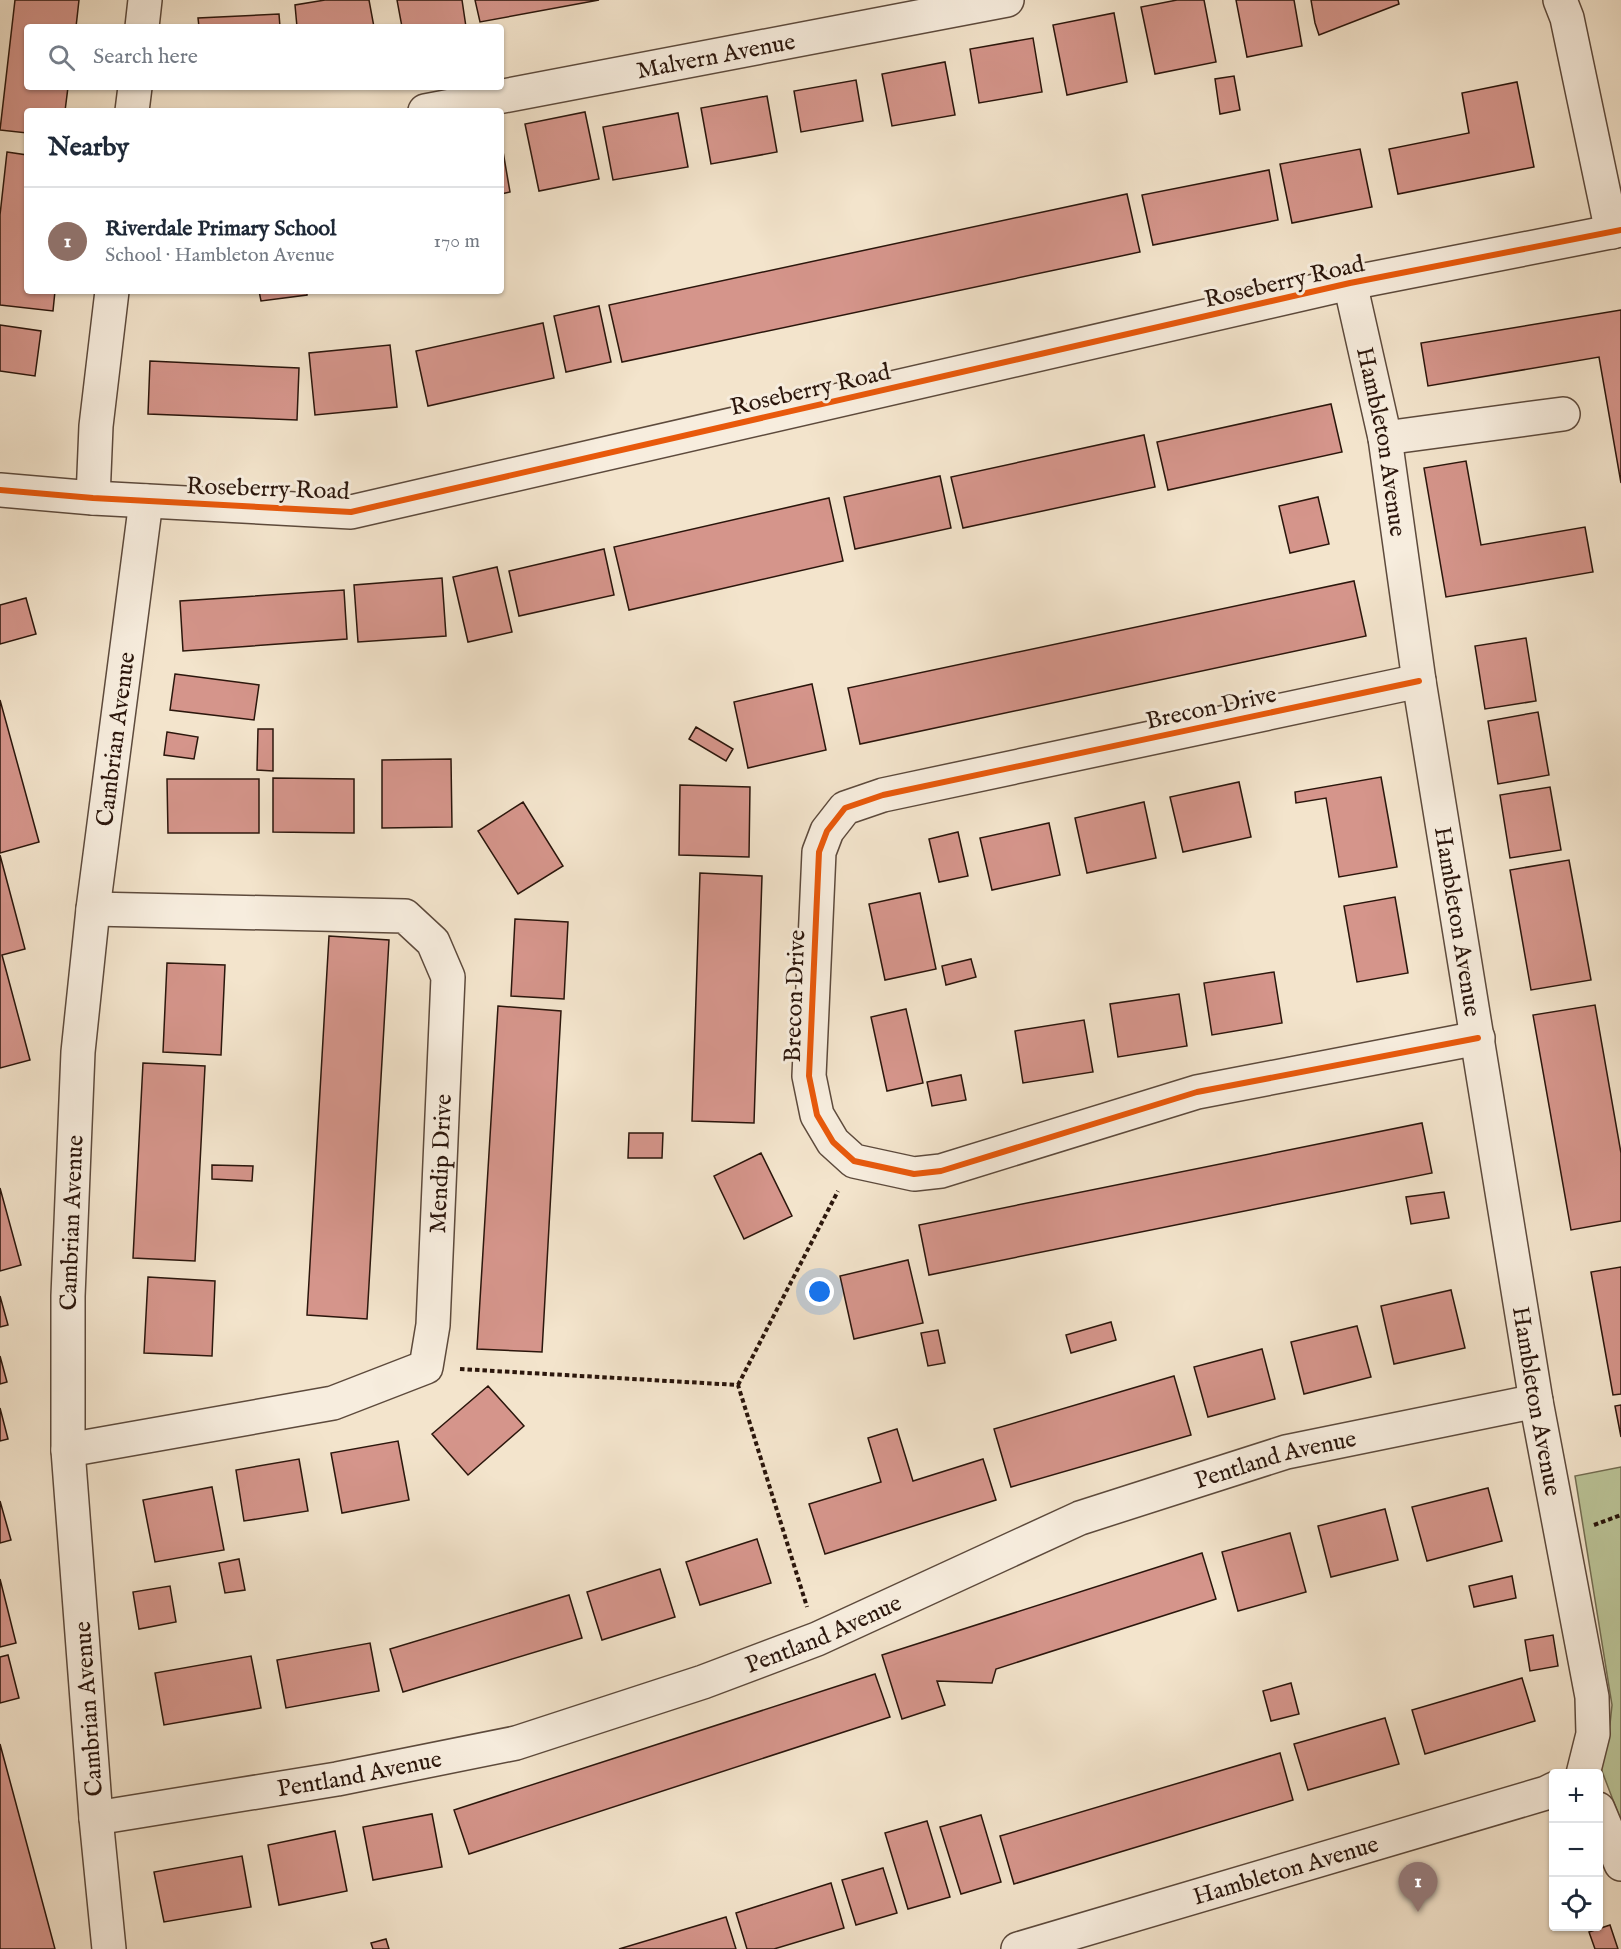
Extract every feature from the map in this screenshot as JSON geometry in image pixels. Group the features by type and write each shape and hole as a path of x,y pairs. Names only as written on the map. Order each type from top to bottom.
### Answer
{"street":[{"path":"142,24 145,0"},
{"name":"Malvern Avenue","path":"441,108 1007,0"},
{"path":"1560,0 1567,18 1616,231"},
{"path":"132,108 135,90"},
{"name":"Roseberry Road","path":"0,490 93,498 351,512 1350,284 1616,231"},
{"name":"Hambleton Avenue","path":"1350,284 1385,438 1419,681 1536,1401 1592,1697 1593,1734 1584,1769"},
{"path":"93,498 96,426 112,294"},
{"path":"1385,438 1563,414"},
{"name":"Cambrian Avenue","path":"109,1949 96,1818 68,1450 68,1296 78,1052 93,909 147,501"},
{"name":"Brecon Drive","path":"854,1161 833,1142 817,1115 809,1076 819,852 827,831 845,808 883,795 1419,681"},
{"name":"Mendip Drive","path":"93,909 405,916 433,942 448,977 433,1325 426,1367"},
{"path":"854,1161 914,1174 941,1171 1197,1092 1478,1038"},
{"path":"68,1450 333,1403 426,1367"},
{"name":"Pentland Avenue","path":"96,1818 337,1779 516,1743 702,1682 817,1639 1080,1518 1286,1452 1536,1401"},
{"name":"Hambleton Avenue","path":"1018,1949 1549,1791"},
{"path":"1603,1819 1621,1864"}],"path":[{"path":"817,1639 738,1385 854,1161"},
{"path":"426,1367 738,1385"}],"green space":[{"path":"1621,1467 1621,1821 1600,1766 1612,1705 1575,1476"}],"building":[{"path":"15,0 79,0 76,24 24,24 24,90 68,90 65,108 24,108 24,133 0,130"},
{"path":"325,0 369,0 373,24 297,24 295,5"},
{"path":"397,0 462,0 466,24 401,24"},
{"path":"475,0 599,0 480,22"},
{"path":"1177,0 1204,0 1216,62 1155,74 1141,7"},
{"path":"1236,0 1294,0 1302,46 1247,57"},
{"path":"1311,0 1398,0 1399,4 1319,35"},
{"path":"1114,13 1127,82 1067,95 1053,25"},
{"path":"279,14 280,24 199,24 198,18"},
{"path":"1033,38 1042,92 979,103 970,49"},
{"path":"945,62 955,115 892,126 882,74"},
{"path":"1234,76 1240,110 1220,114 1215,79"},
{"path":"856,80 863,121 801,132 794,91"},
{"path":"1517,82 1534,167 1398,194 1389,149 1469,133 1462,93"},
{"path":"767,96 777,152 711,164 701,108"},
{"path":"585,112 599,179 539,191 525,124"},
{"path":"678,113 688,167 613,180 603,127"},
{"path":"1360,149 1372,207 1292,223 1280,164"},
{"path":"7,152 24,155 24,294 55,294 53,311 0,305 0,215"},
{"path":"504,157 510,192 504,193"},
{"path":"1269,170 1278,220 1153,245 1142,195"},
{"path":"1127,194 1140,252 622,362 609,305"},
{"path":"260,294 307,294 307,295 261,301"},
{"path":"599,306 611,362 566,372 554,316"},
{"path":"1621,310 1621,483 1599,357 1428,386 1421,343"},
{"path":"543,323 554,378 428,406 416,351"},
{"path":"0,325 41,331 35,376 0,371"},
{"path":"390,345 397,407 315,415 309,353"},
{"path":"150,361 299,368 297,420 148,414"},
{"path":"1331,404 1342,452 1168,490 1157,442"},
{"path":"1144,435 1155,487 963,528 951,477"},
{"path":"1466,461 1481,545 1585,527 1593,572 1446,597 1424,468"},
{"path":"940,476 951,528 855,549 844,497"},
{"path":"1318,497 1329,544 1290,553 1279,506"},
{"path":"829,498 843,561 629,610 614,547"},
{"path":"604,549 614,595 519,616 509,571"},
{"path":"497,567 512,632 468,642 453,577"},
{"path":"442,578 446,636 358,642 354,585"},
{"path":"1354,581 1366,636 860,744 848,688"},
{"path":"344,590 347,639 183,651 180,601"},
{"path":"26,598 36,634 0,644 0,605"},
{"path":"1526,638 1536,701 1485,709 1475,646"},
{"path":"175,674 259,685 254,720 170,710"},
{"path":"812,684 826,750 748,768 734,702"},
{"path":"0,700 39,842 0,853"},
{"path":"1538,712 1549,775 1498,784 1488,721"},
{"path":"696,727 733,749 726,761 689,739"},
{"path":"258,729 273,729 273,771 257,770"},
{"path":"167,732 198,737 194,759 164,755"},
{"path":"451,759 452,827 382,828 382,760"},
{"path":"1381,777 1397,867 1339,877 1326,798 1296,803 1295,792"},
{"path":"273,778 354,779 354,833 273,832"},
{"path":"167,779 259,779 259,833 168,833"},
{"path":"1239,782 1251,837 1183,852 1170,797"},
{"path":"680,785 750,787 749,857 679,855"},
{"path":"1550,787 1561,850 1510,858 1500,795"},
{"path":"523,802 563,866 518,894 478,831"},
{"path":"1144,802 1156,858 1087,873 1075,818"},
{"path":"1049,823 1060,875 992,890 980,838"},
{"path":"958,832 968,876 939,882 929,839"},
{"path":"0,855 25,949 2,955 30,1060 0,1068"},
{"path":"1569,860 1591,980 1531,990 1510,870"},
{"path":"700,873 762,876 754,1123 692,1121"},
{"path":"920,893 936,969 885,980 869,904"},
{"path":"1395,897 1408,973 1357,982 1344,906"},
{"path":"515,919 568,922 564,999 511,996"},
{"path":"329,936 389,940 367,1319 307,1315"},
{"path":"971,959 976,977 946,985 942,966"},
{"path":"167,963 225,965 221,1055 163,1052"},
{"path":"1274,972 1282,1023 1212,1035 1204,983"},
{"path":"1179,994 1187,1046 1118,1057 1110,1004"},
{"path":"1595,1005 1621,1153 1621,1221 1571,1230 1533,1015"},
{"path":"498,1006 561,1011 542,1352 477,1349"},
{"path":"906,1009 923,1083 887,1091 871,1017"},
{"path":"1084,1020 1093,1072 1023,1083 1015,1031"},
{"path":"143,1063 205,1066 195,1261 133,1258"},
{"path":"961,1075 966,1100 932,1106 927,1082"},
{"path":"1422,1123 1432,1173 929,1275 919,1225"},
{"path":"629,1133 663,1133 662,1158 628,1158"},
{"path":"761,1153 792,1216 744,1239 714,1176"},
{"path":"212,1165 253,1166 252,1181 212,1179"},
{"path":"0,1188 21,1265 0,1271"},
{"path":"1444,1192 1449,1218 1411,1224 1406,1197"},
{"path":"908,1260 923,1323 854,1339 840,1276"},
{"path":"1621,1267 1621,1394 1613,1395 1591,1272"},
{"path":"148,1277 215,1281 212,1356 144,1353"},
{"path":"1451,1290 1465,1348 1394,1364 1381,1306"},
{"path":"0,1296 8,1325 0,1327"},
{"path":"1111,1322 1116,1340 1071,1353 1066,1335"},
{"path":"1357,1326 1371,1377 1304,1394 1291,1342"},
{"path":"938,1330 945,1363 928,1366 921,1333"},
{"path":"1262,1349 1275,1399 1208,1417 1194,1367"},
{"path":"0,1356 7,1382 0,1384"},
{"path":"1174,1376 1191,1435 1011,1487 994,1429"},
{"path":"488,1386 524,1426 468,1475 432,1434"},
{"path":"1621,1405 1621,1437 1615,1406"},
{"path":"0,1408 8,1439 0,1441"},
{"path":"897,1429 913,1481 983,1459 996,1500 825,1554 809,1504 881,1482 868,1438"},
{"path":"398,1441 409,1500 342,1513 331,1453"},
{"path":"299,1459 308,1511 244,1521 236,1470"},
{"path":"212,1487 224,1550 155,1562 143,1500"},
{"path":"1488,1488 1502,1541 1427,1561 1412,1507"},
{"path":"0,1501 11,1540 0,1543"},
{"path":"1385,1509 1398,1560 1331,1577 1318,1526"},
{"path":"1290,1533 1306,1592 1238,1611 1222,1552"},
{"path":"757,1539 771,1583 700,1605 686,1562"},
{"path":"1202,1553 1216,1599 996,1669 992,1683 937,1681 945,1705 902,1719 882,1655"},
{"path":"239,1559 245,1590 225,1593 219,1563"},
{"path":"660,1569 675,1617 602,1640 587,1592"},
{"path":"1512,1576 1516,1598 1474,1607 1469,1586"},
{"path":"0,1579 16,1643 0,1647"},
{"path":"170,1586 176,1622 139,1629 133,1592"},
{"path":"569,1595 582,1638 403,1692 390,1649"},
{"path":"1553,1635 1558,1666 1530,1671 1525,1640"},
{"path":"370,1643 379,1691 286,1708 277,1660"},
{"path":"8,1655 19,1698 0,1703 0,1657"},
{"path":"251,1656 261,1708 164,1725 155,1673"},
{"path":"875,1674 890,1717 469,1854 454,1810"},
{"path":"1522,1678 1535,1721 1425,1754 1412,1710"},
{"path":"1291,1683 1299,1714 1271,1721 1263,1691"},
{"path":"1385,1718 1399,1764 1308,1790 1294,1744"},
{"path":"0,1744 55,1949 0,1949"},
{"path":"1280,1753 1293,1800 1014,1884 1000,1836"},
{"path":"432,1814 442,1867 373,1880 363,1827"},
{"path":"981,1815 1001,1882 961,1894 940,1827"},
{"path":"927,1821 950,1897 908,1909 885,1833"},
{"path":"335,1831 347,1891 279,1905 268,1845"},
{"path":"242,1856 251,1907 164,1922 154,1872"},
{"path":"883,1868 897,1913 856,1925 842,1880"},
{"path":"831,1883 844,1928 774,1949 747,1949 736,1913"},
{"path":"726,1917 736,1949 619,1949"},
{"path":"1610,1925 1618,1949 1595,1949 1589,1932 1603,1931 1603,1927"},
{"path":"386,1939 389,1949 373,1949 371,1943"}],"cycle path":[{"path":"0,490 93,498 351,512 1350,283 1621,230"},
{"path":"1419,681 883,795 845,808 827,831 819,852 809,1076 817,1115 833,1142 854,1161 914,1174 941,1171 1197,1092 1478,1038"}],"place":[{"name":"Riverdale Primary School","path":"1418,1912"}]}
